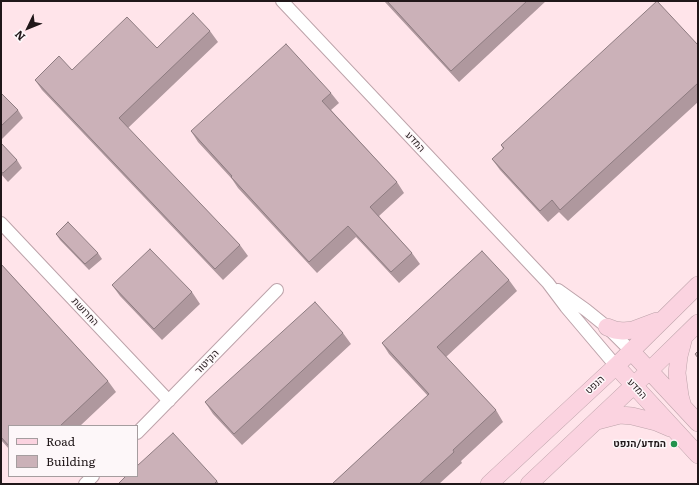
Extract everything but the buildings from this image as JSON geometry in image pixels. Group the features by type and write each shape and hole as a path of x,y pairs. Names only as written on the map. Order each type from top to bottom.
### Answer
{"street":[{"name":"המדע","path":"282,1 548,283 566,307 616,366 698,455"},
{"name":"החרושת","path":"1,223 169,401"},
{"name":"המדע","path":"548,283 607,327 698,423"},
{"name":"הנפט","path":"489,484 616,366 698,285"},
{"name":"הקיטור","path":"138,432 277,290"},
{"path":"607,327 619,331 633,330 647,326 664,318"},
{"path":"529,484 634,386 698,323"},
{"path":"683,407 677,373 679,356 685,336"},
{"path":"595,422 620,416 632,416 656,422 675,430"}],"place":[{"name":"המדע/הנפט","path":"674,444"}]}
